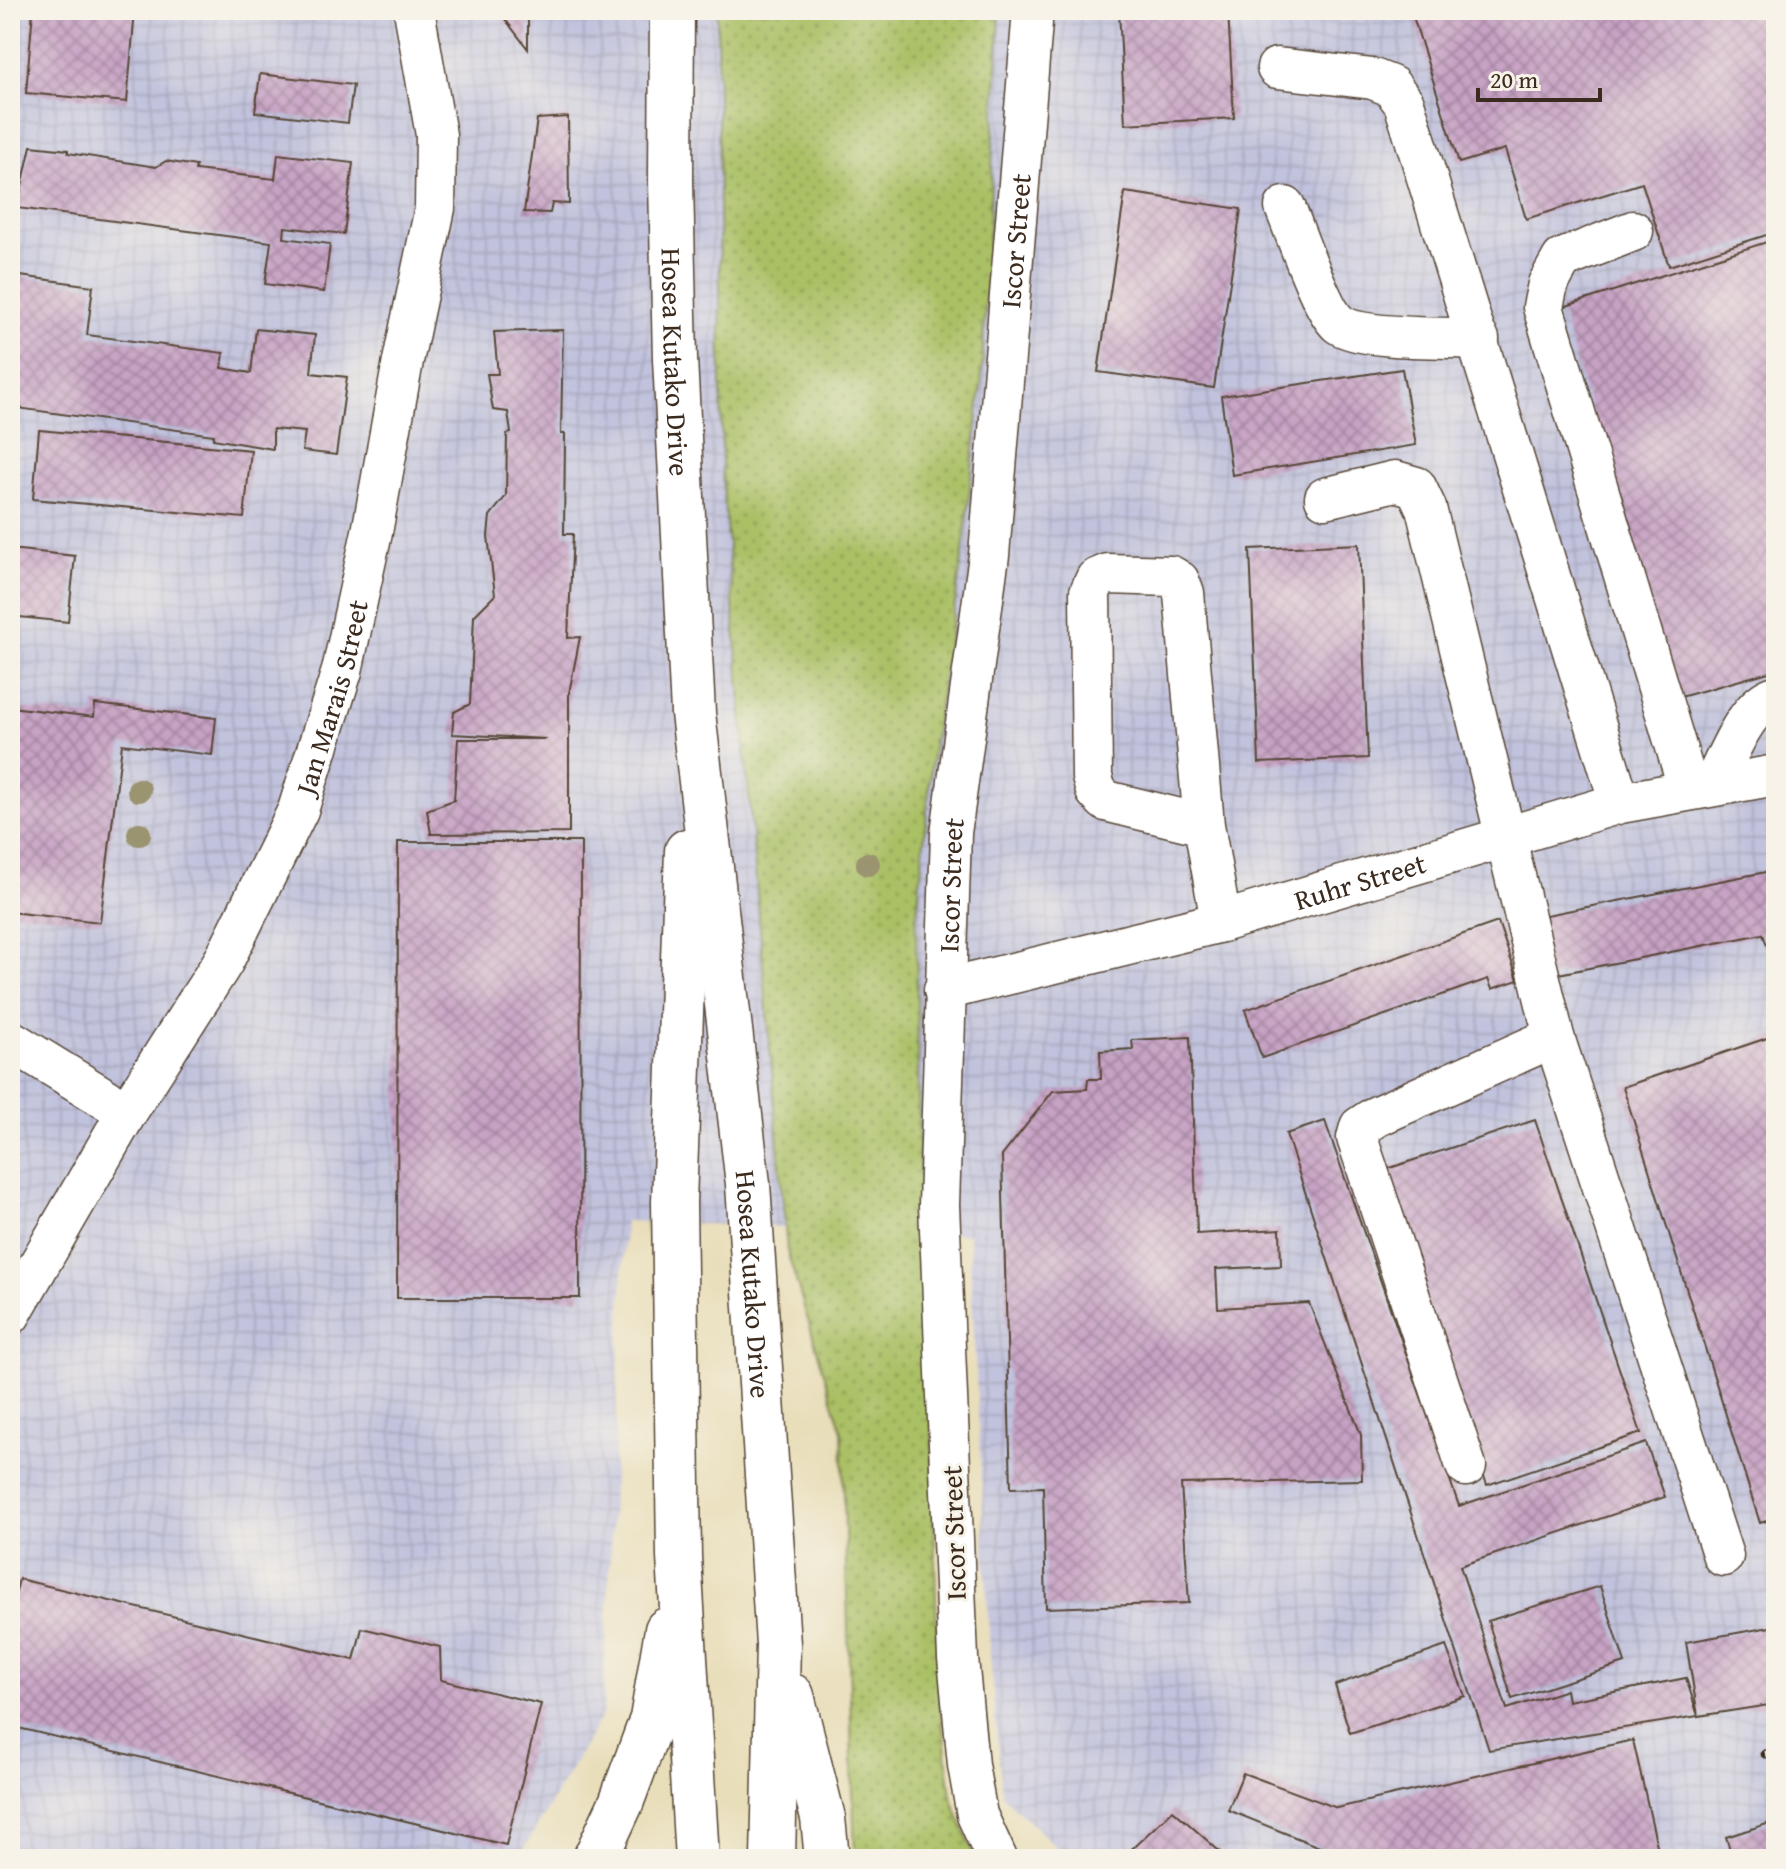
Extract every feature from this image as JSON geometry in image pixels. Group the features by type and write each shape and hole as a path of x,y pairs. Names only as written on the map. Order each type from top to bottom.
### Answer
{"main road":[{"name":"Hosea Kutako Drive","path":"672,10 671,181 675,359 693,713 748,1184 778,1644 773,1859"},
{"name":"Hosea Kutako Drive","path":"693,713 674,1202 679,1557 697,1859"},
{"path":"595,1859 621,1803 652,1719 679,1557"},
{"path":"778,1644 823,1818 827,1859"}],"street":[{"name":"Jan Marais Street","path":"10,1315 127,1112 223,962 298,810 342,671 435,208 436,135 414,10"},
{"name":"Iscor Street","path":"997,1859 977,1815 968,1765 958,1658 939,1205 951,833 989,555 1033,10"},
{"path":"1277,68 1373,79 1391,86 1404,103 1620,803"},
{"path":"1285,207 1326,306 1338,324 1360,333 1479,339"},
{"path":"1633,231 1562,259 1548,284 1543,307 1701,788"},
{"path":"1325,498 1395,481 1416,487 1426,508 1554,1037 1723,1556"},
{"path":"1204,825 1106,801 1096,791 1092,777 1090,592 1096,579 1108,574 1171,576 1179,581 1184,593 1204,825 1221,922"},
{"path":"1701,788 1746,720 1768,698 1776,696"},
{"name":"Ruhr Street","path":"944,990 1221,922 1620,803 1776,775"},
{"path":"1466,1466 1357,1138 1360,1127 1375,1117 1554,1037"},
{"path":"10,1040 127,1112"}],"shaded area":[{"path":"10,10 1776,10 1776,1859 1068,1859 1002,1795 990,1654 969,1234 625,1221 603,1713 518,1859 10,1859"}],"green space":[{"path":"717,10 1000,10 981,386 963,552 934,738 916,924 919,1157 931,1391 938,1683 951,1796 975,1859 855,1859 842,1432 787,1251 722,473"}],"building":[{"path":"33,10 135,10 127,102 26,93"},
{"path":"498,10 528,10 528,49"},
{"path":"1119,10 1228,10 1234,118 1125,124"},
{"path":"1411,10 1776,10 1776,232 1669,266 1642,183 1526,219 1505,149 1459,163"},
{"path":"260,74 353,85 348,123 255,112"},
{"path":"568,117 569,204 552,203 550,213 524,212 537,119"},
{"path":"31,146 156,167 166,161 196,166 195,170 275,179 278,154 353,163 344,234 285,227 284,238 330,244 324,292 265,284 271,242 17,208"},
{"path":"1125,192 1241,209 1214,388 1098,372"},
{"path":"1776,239 1776,670 1677,698 1560,308"},
{"path":"13,275 93,286 87,335 224,353 222,368 251,373 256,329 315,335 311,373 347,377 336,455 302,451 305,432 273,429 273,449 213,439 214,435 10,407 10,294"},
{"path":"563,330 561,434 565,434 564,534 573,534 568,638 580,637 569,693 569,833 431,834 427,810 454,800 458,739 547,739 452,734 454,712 470,704 474,616 495,595 488,536 490,516 506,496 507,434 511,433 508,412 493,410 487,374 498,374 494,332"},
{"path":"1402,369 1416,445 1232,475 1221,396"},
{"path":"39,430 251,450 244,518 33,499"},
{"path":"1359,544 1368,758 1259,763 1250,549"},
{"path":"10,549 75,556 68,622 10,616"},
{"path":"95,704 216,718 212,755 122,744 100,922 10,912 10,707 94,717"},
{"path":"398,842 581,842 580,1298 397,1298"},
{"path":"1776,870 1776,974 1763,934 1548,976 1536,917"},
{"path":"1498,922 1518,980 1492,989 1488,979 1262,1058 1245,1010"},
{"path":"1776,1035 1776,1518 1760,1523 1623,1087"},
{"path":"1190,1037 1197,1234 1280,1229 1281,1266 1216,1269 1218,1308 1309,1303 1361,1435 1362,1480 1181,1484 1189,1603 1046,1608 1043,1487 1011,1488 1002,1156 1053,1091 1087,1089 1088,1079 1101,1079 1100,1051 1133,1049 1132,1040"},
{"path":"1535,1120 1641,1433 1487,1485 1381,1171"},
{"path":"1325,1121 1459,1506 1646,1443 1665,1497 1460,1566 1507,1709 1566,1690 1568,1701 1686,1678 1698,1716 1489,1750 1286,1134"},
{"path":"19,1579 354,1660 362,1628 440,1647 441,1680 541,1704 506,1845 10,1726 10,1617"},
{"path":"1600,1586 1625,1663 1512,1699 1488,1621"},
{"path":"1776,1626 1776,1704 1698,1716 1686,1642"},
{"path":"1446,1646 1465,1696 1350,1733 1335,1685"},
{"path":"1633,1740 1660,1859 1349,1859 1228,1810 1243,1773 1337,1808"},
{"path":"1173,1810 1228,1859 1121,1859"},
{"path":"1776,1821 1776,1859 1733,1859 1726,1837"}],"railway":[{"path":"1765,1754 1776,1752"}]}
